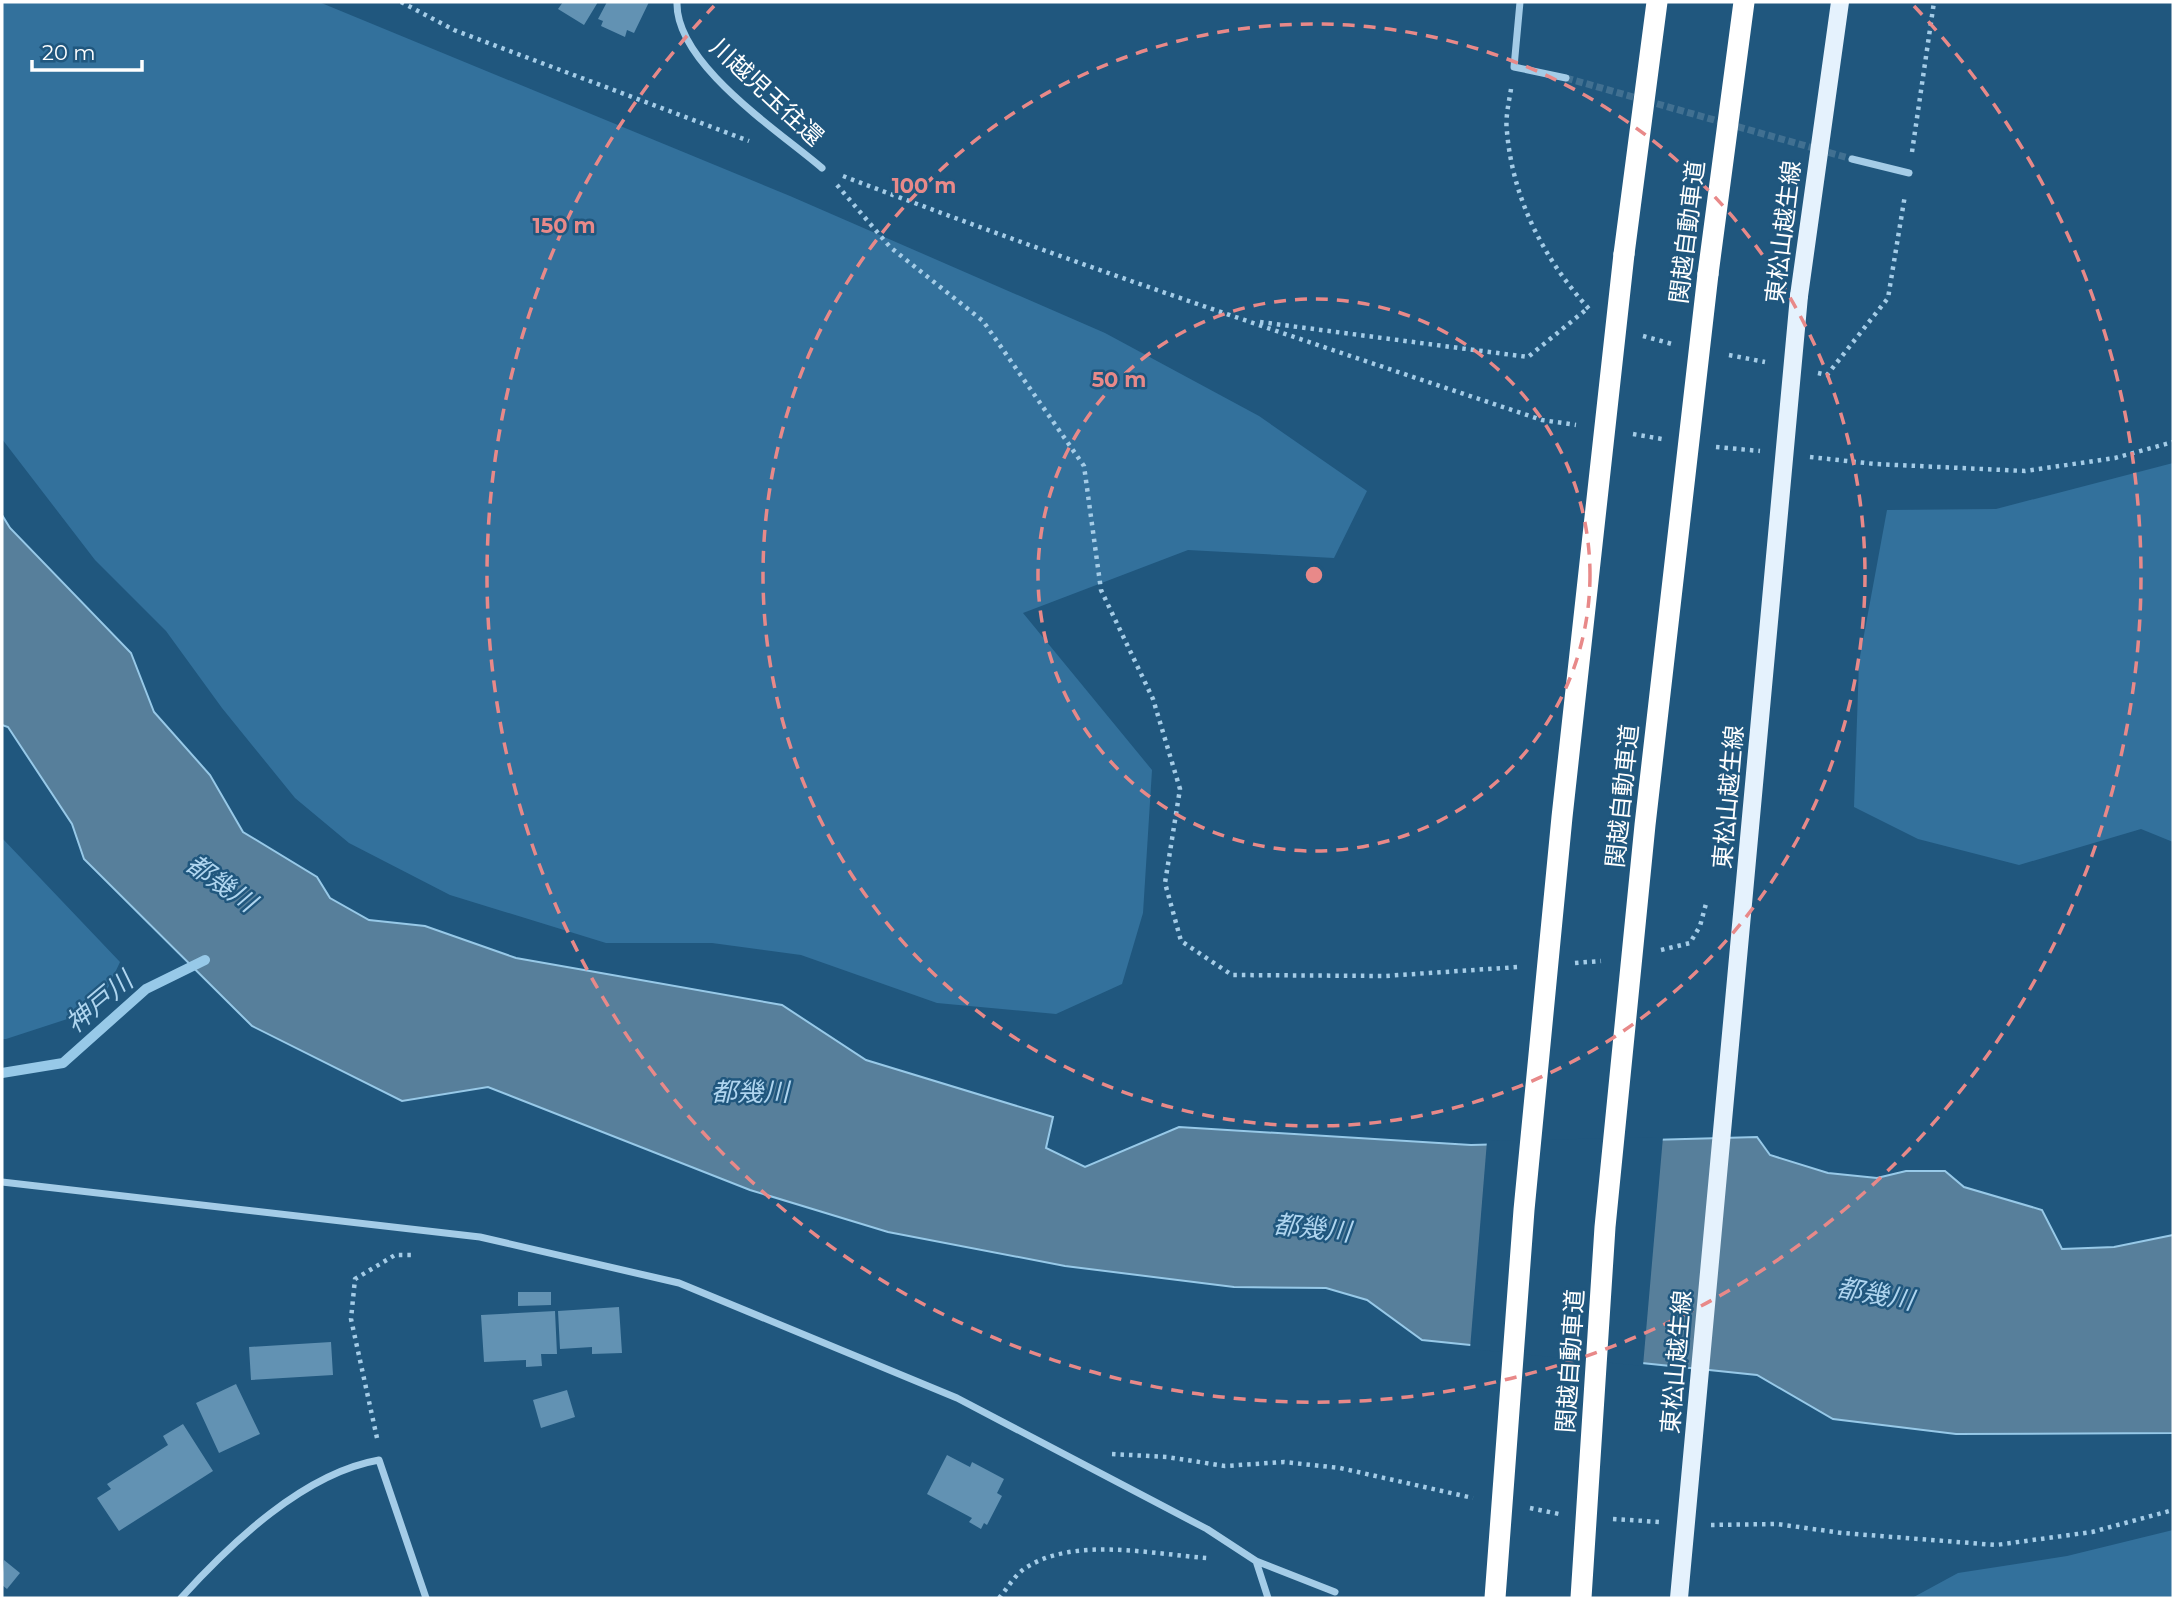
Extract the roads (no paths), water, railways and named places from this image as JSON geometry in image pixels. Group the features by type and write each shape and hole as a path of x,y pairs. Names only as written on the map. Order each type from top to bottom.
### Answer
{"highway":[{"path":"1495,1598 1532,1128 1562,817 1624,254 1657,2"},
{"name":"関越自動車道","path":"1581,1598 1605,1227 1645,825 1708,275 1744,2"}],"main road":[{"name":"東松山越生線","path":"1679,1598 1799,296 1840,2"}],"street":[{"name":"川越児玉往還","path":"677,2 677,13 691,46 705,68 822,168"},
{"path":"1520,2 1514,67 1566,78"},
{"path":"1852,159 1909,173"},
{"path":"2,1182 480,1237 679,1283 957,1398 1207,1529 1256,1561 1335,1592"},
{"path":"181,1598 216,1562 286,1502 330,1475 379,1460 426,1598"},
{"path":"1256,1561 1268,1598"}],"water":[{"name":"都幾川","path":"2,515 10,528 131,653 154,712 210,775 243,832 317,877 330,898 369,920 425,926 516,958 782,1005 866,1060 1053,1117 1046,1148 1085,1167 1179,1127 1471,1145 1757,1137 1770,1155 1828,1173 1877,1178 1906,1171 1945,1171 1964,1187 2042,1210 2062,1249 2114,1247 2173,1235 2173,1433 1956,1434 1833,1419 1757,1375 1422,1340 1367,1300 1326,1288 1234,1287 1065,1266 888,1232 750,1190 488,1087 402,1101 252,1026 84,859 72,824 8,727 2,725"}],"waterway":[{"name":"神戸川","path":"2,1073 63,1063 146,989 205,960"}],"tunnel":[{"path":"1566,78 1852,159"}]}
